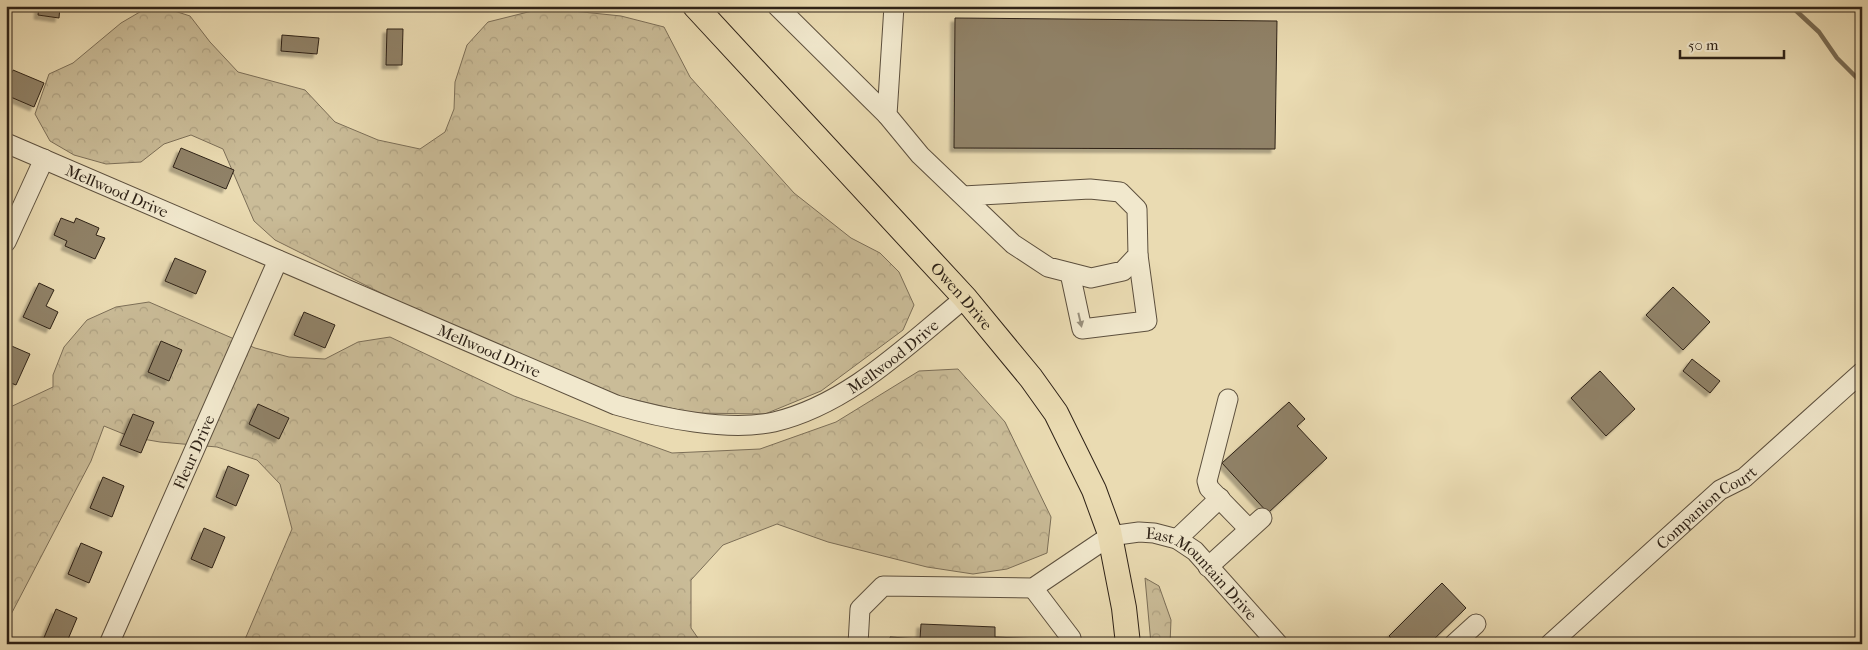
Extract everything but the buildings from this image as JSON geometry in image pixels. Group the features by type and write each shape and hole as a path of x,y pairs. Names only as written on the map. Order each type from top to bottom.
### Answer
{"main road":[{"name":"Owen Drive","path":"702,9 965,298 1031,378 1056,413 1094,490 1110,536 1124,608 1128,644"}],"street":[{"path":"776,6 887,115 920,154 1013,244 1048,267 1091,278 1123,271 1138,255"},
{"path":"887,115 894,6"},
{"name":"Mellwood Drive","path":"6,142 616,405 655,415 715,424 772,422 794,416 829,401 870,375 965,298"},
{"path":"6,242 44,159"},
{"path":"963,196 1090,189 1120,192 1138,209 1138,255 1147,321 1082,329 1070,273"},
{"name":"Fleur Drive","path":"109,644 278,260"},
{"name":"Companion Court","path":"1550,644 1720,490 1744,478 1862,372"},
{"path":"1208,567 1256,524 1209,488 1207,477 1228,400"},
{"path":"1178,539 1220,498"},
{"name":"East Mountain Drive","path":"1110,536 1139,532 1165,535 1178,539 1195,551 1278,644"},
{"path":"858,644 860,609 883,586 1033,588 1110,536"},
{"path":"1033,588 1071,638 1072,644"},
{"path":"1454,644 1476,624"}],"green space":[{"path":"150,6 159,6 190,16 210,42 238,72 305,90 335,122 378,140 420,149 445,132 454,109 455,82 467,45 488,22 544,8 621,16 664,27 690,77 794,193 851,238 880,253 899,272 914,305 903,330 821,391 765,414 692,413 602,392 425,315 275,240 254,221 223,149 191,135 164,144 141,162 106,164 74,155 50,141 35,114 49,74 73,63 121,23"},
{"path":"149,302 255,348 289,357 325,359 358,342 390,337 514,396 672,453 760,449 836,422 919,371 958,369 1005,422 1051,517 1047,553 1007,569 973,574 927,567 828,542 777,524 723,545 691,580 691,628 702,644 243,644 292,529 280,484 257,460 217,447 160,442 131,437 104,426 91,461 6,624 6,409 53,387 53,375 64,347 87,320 116,307"},
{"path":"1145,578 1159,586 1171,620 1170,644 1151,644"}],"waterway":[{"path":"1791,6 1819,32 1837,58 1862,83"}]}
